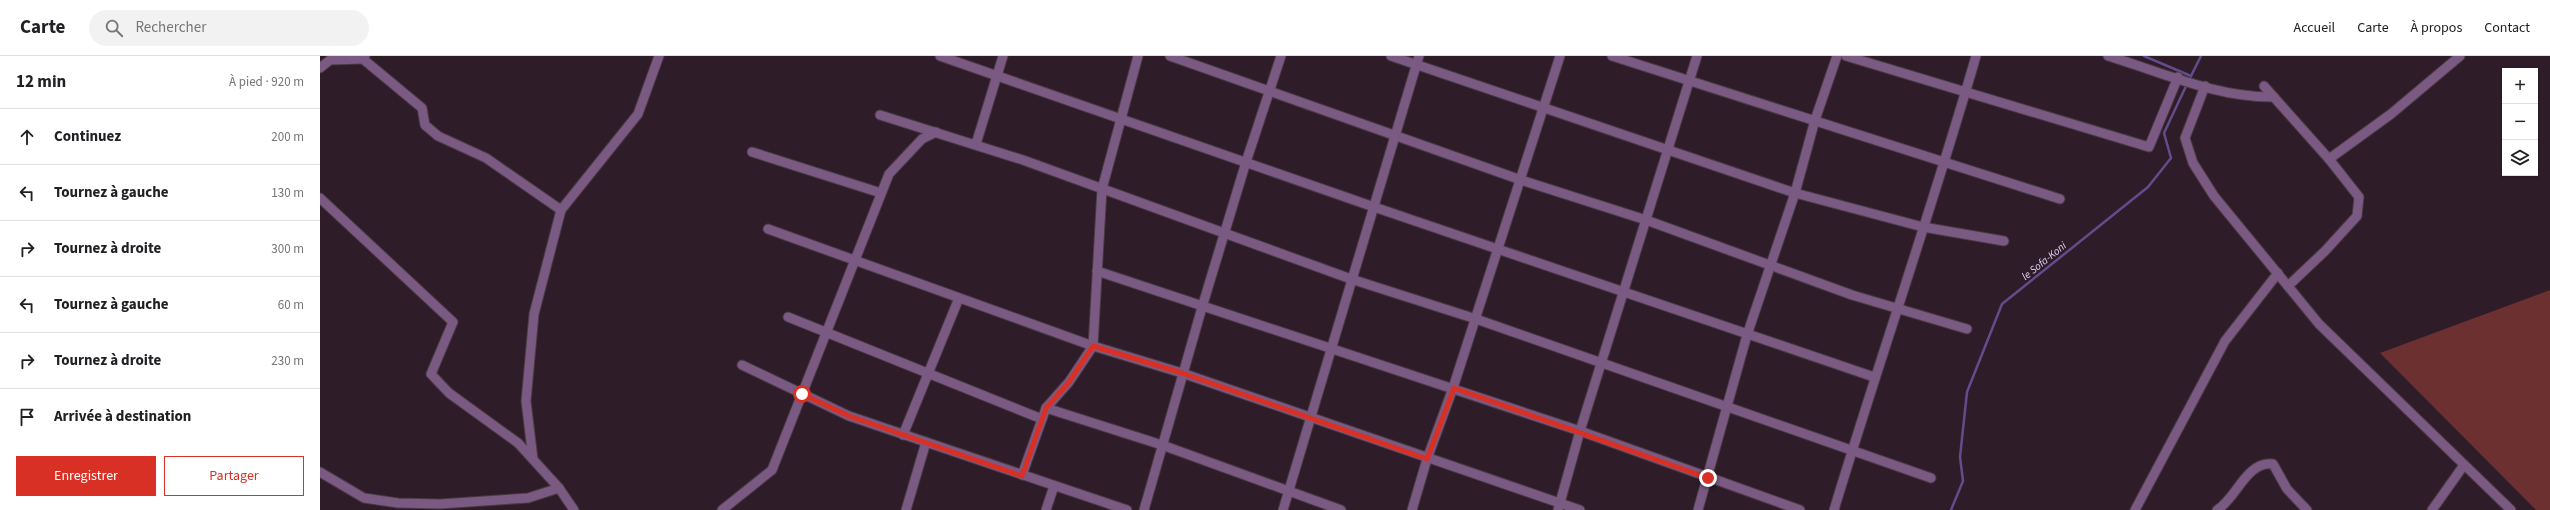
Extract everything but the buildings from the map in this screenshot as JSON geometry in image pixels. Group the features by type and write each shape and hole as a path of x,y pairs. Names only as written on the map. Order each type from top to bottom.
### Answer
{"street":[{"path":"533,459 526,401 534,314 561,210 638,114 659,56"},
{"path":"940,56 1374,207 1874,377"},
{"path":"976,144 1003,56"},
{"path":"1022,476 1046,408 1069,382 1093,346 1102,189 1122,120 1138,56"},
{"path":"1170,56 1270,90 1521,180 1646,220 1898,310 1967,329"},
{"path":"1144,510 1182,373 1246,162 1281,56"},
{"path":"1391,56 1418,60 1668,152 1795,193 1923,227 2004,241"},
{"path":"1412,510 1427,459 1454,388 1498,248 1545,108 1560,56"},
{"path":"1612,56 1690,82 1945,161 2060,199"},
{"path":"1559,507 1580,431 1697,56"},
{"path":"1698,510 1747,335 1795,193 1815,120 1836,56"},
{"path":"1846,56 2149,147 2178,78"},
{"path":"1834,510 1874,377 1898,310 1945,161 1976,56"},
{"path":"2108,56 2205,86 2258,98 2274,97"},
{"path":"2329,159 2391,114 2460,56"},
{"path":"320,68 330,60 364,57 422,108 425,125 438,136 486,158 561,210"},
{"path":"1283,510 1418,60"},
{"path":"2205,86 2186,138 2193,163 2214,196 2319,324 2511,510"},
{"path":"2264,86 2329,159 2359,197 2358,213 2325,251 2288,286"},
{"path":"880,115 976,144 1352,280 1476,319 1602,362 1931,478"},
{"path":"722,510 772,470 889,174 922,139 936,132"},
{"path":"752,152 881,193"},
{"path":"320,198 453,322 431,374 449,393 518,443 559,488 574,510"},
{"path":"768,229 1093,346 1182,373 1559,507 1580,510"},
{"path":"1097,271 1203,304 1454,388 1580,431 1800,510"},
{"path":"2135,510 2225,341 2278,273"},
{"path":"903,434 959,298"},
{"path":"788,316 1042,419"},
{"path":"742,365 849,416 1022,476 1127,510"},
{"path":"1046,408 1162,445 1341,510"},
{"path":"906,510 926,442"},
{"path":"2217,510 2224,506 2242,482 2261,464 2267,463 2273,464 2277,468 2287,489 2307,510"},
{"path":"2432,510 2464,465"},
{"path":"320,472 364,498 398,503 440,504 528,498 559,488"},
{"path":"1046,510 1054,486"}],"shaded area":[{"path":"2550,290 2550,510 2536,510 2380,353"}],"waterway":[{"path":"2144,56 2191,76"},
{"name":"le Sofa-Koni","path":"2189,80 2201,56"},
{"name":"le Sofa-Koni","path":"1951,510 1963,481 1960,457 1967,392 2002,304 2148,187 2171,158 2164,133 2187,84"}],"route":[{"path":"802,394 849,416 1022,476 1046,408 1069,382 1093,346 1182,373 1427,459 1454,388 1580,431 1708,478"}]}
